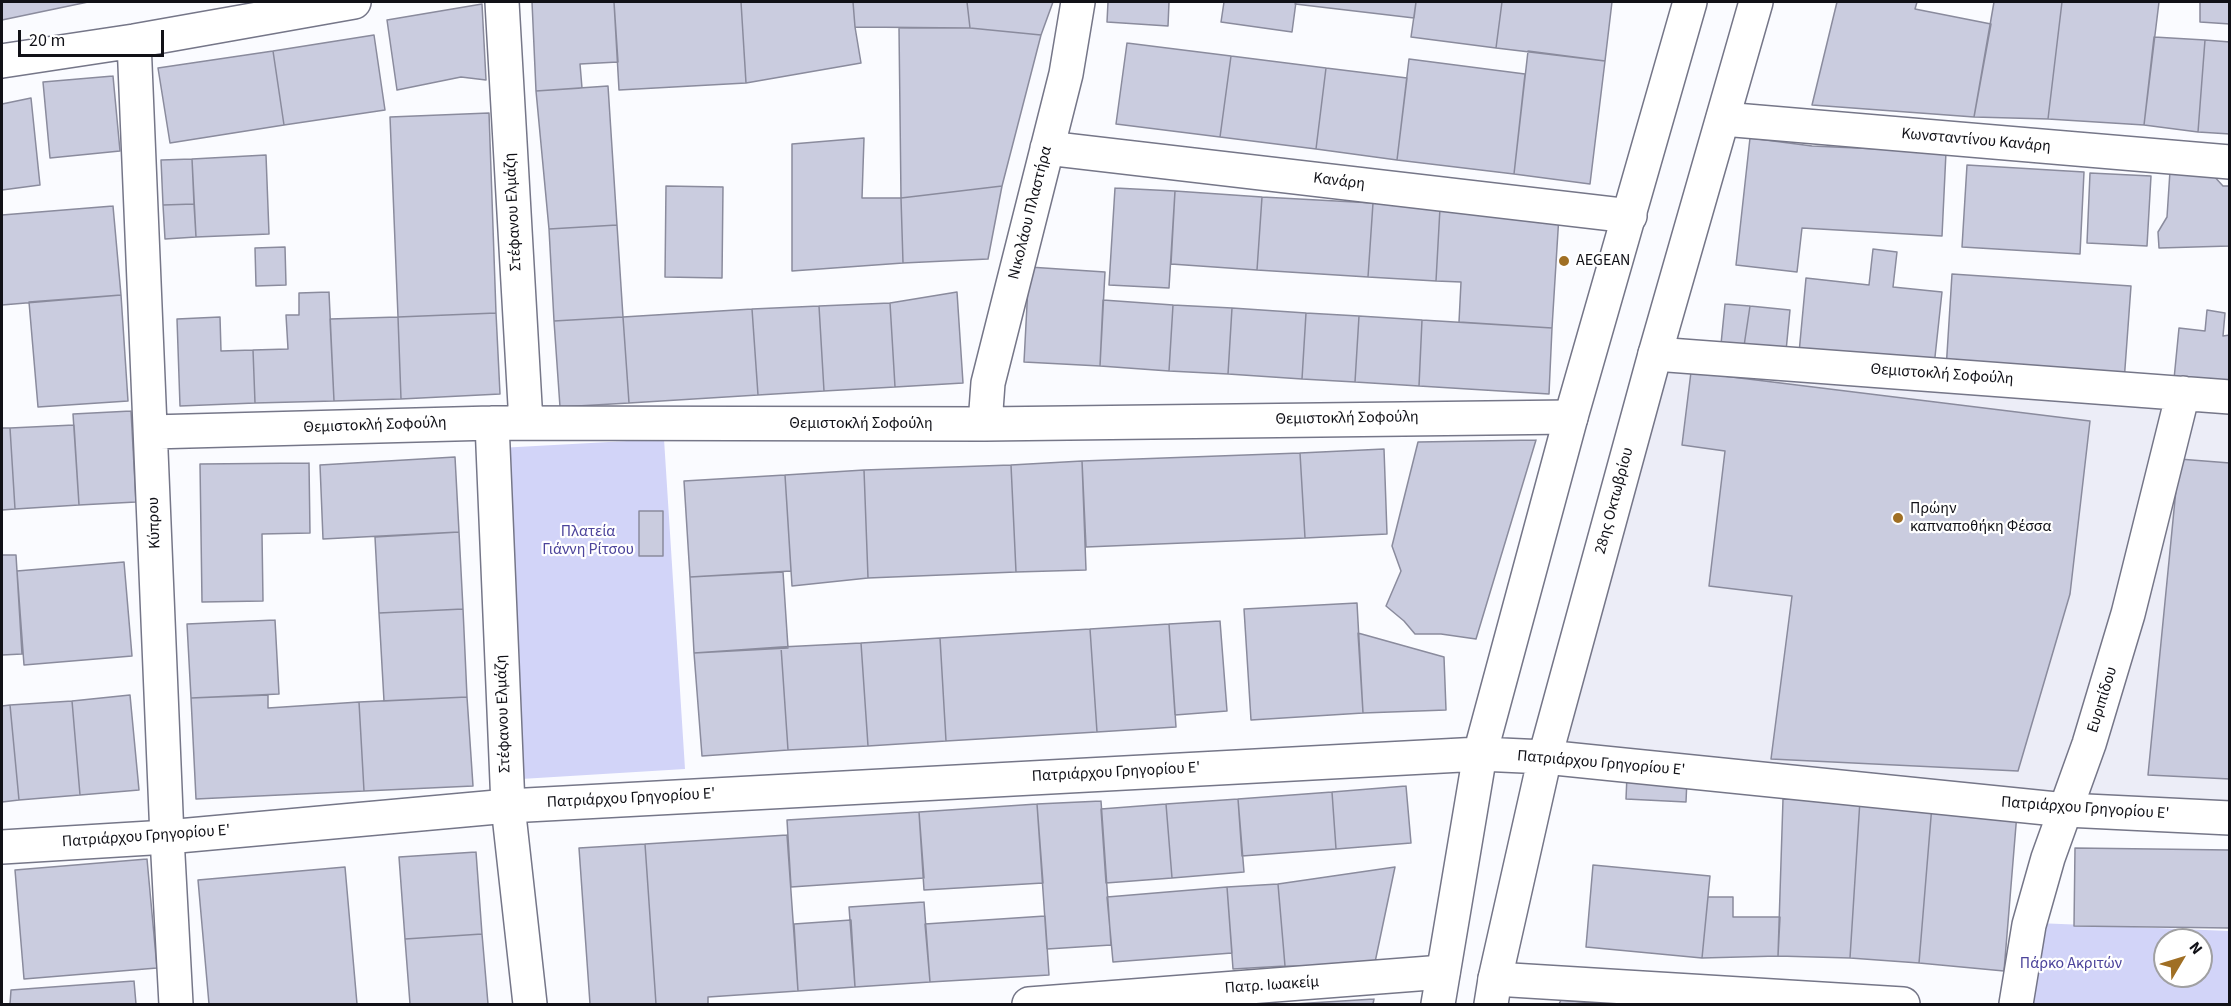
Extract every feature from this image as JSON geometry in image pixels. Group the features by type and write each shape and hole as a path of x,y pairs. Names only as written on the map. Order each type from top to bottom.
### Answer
{"street":[{"path":"2,61 354,2"},
{"name":"Στέφανου Ελμάζη","path":"502,2 526,423"},
{"name":"Νικολάου Πλαστήρα","path":"985,424 988,383 1066,74 1078,2"},
{"path":"1438,1005 1480,754 1571,417 1690,2"},
{"name":"28ης Οκτωβρίου","path":"1493,992 1545,757 1655,354 1756,2"},
{"name":"Κύπρου","path":"134,40 176,1005"},
{"name":"Κωνσταντίνου Κανάρη","path":"1723,119 2229,162"},
{"name":"Κανάρη","path":"1047,148 1630,216"},
{"name":"Θεμιστοκλή Σοφούλη","path":"1655,354 2229,397"},
{"name":"Ευριπίδου","path":"2016,1005 2030,925 2048,858 2089,744 2128,614 2183,393"},
{"name":"Θεμιστοκλή Σοφούλη","path":"151,432 492,423 985,424 1571,417"},
{"name":"Στέφανου Ελμάζη","path":"492,423 508,806 530,1005"},
{"name":"Πατριάρχου Γρηγορίου Ε'","path":"2,847 167,837 508,806 1480,754 1545,757 2066,810 2229,818"},
{"name":"Πατρ. Ιωακείμ","path":"1029,1005 1443,972"},
{"path":"1493,992 1903,1005"}],"shaded area":[{"path":"1666,365 2229,410 2229,808 2079,800 1567,746"}],"green space":[{"name":"Πλατεία Γιάννη Ρίτσου","path":"664,439 685,769 521,779 499,448"},
{"name":"Πάρκο Ακριτών","path":"2037,923 2157,928 2153,928 2153,988 2213,988 2213,930 2229,931 2229,1004 2022,1004"}],"building":[{"path":"2,2 88,2 2,20"},
{"path":"532,2 614,2 618,62 580,64 582,88 536,91"},
{"path":"614,2 741,2 746,83 619,90"},
{"path":"741,2 853,2 861,63 746,83"},
{"path":"853,2 967,2 970,28 855,27"},
{"path":"967,2 1053,2 1041,35 970,28"},
{"path":"1108,2 1169,2 1168,26 1107,22"},
{"path":"1224,2 1296,2 1292,32 1221,22"},
{"path":"1296,2 1416,2 1414,18 1295,4"},
{"path":"1416,2 1502,2 1496,48 1411,37"},
{"path":"1502,2 1612,2 1605,61 1496,48"},
{"path":"1837,2 1917,2 1915,9 1991,24 1974,117 1812,105"},
{"path":"1994,2 2062,2 2048,119 1974,117"},
{"path":"2062,2 2159,2 2144,125 2048,119"},
{"path":"2200,2 2230,2 2230,24 2200,22"},
{"path":"482,4 486,80 461,77 397,90 387,20"},
{"path":"899,28 970,28 1041,35 1002,186 901,198"},
{"path":"374,35 385,110 284,125 273,51"},
{"path":"2154,37 2205,40 2198,132 2144,125"},
{"path":"2205,40 2230,42 2230,134 2198,132"},
{"path":"1127,43 1231,56 1220,137 1116,124"},
{"path":"273,51 284,125 170,143 158,68"},
{"path":"1528,51 1605,61 1590,184 1514,174"},
{"path":"1231,56 1326,68 1316,149 1220,137"},
{"path":"1409,59 1525,74 1514,174 1397,160"},
{"path":"1326,68 1407,78 1397,160 1316,149"},
{"path":"113,76 120,151 50,158 43,82"},
{"path":"608,86 617,225 549,229 536,91"},
{"path":"31,98 40,185 2,190 2,104"},
{"path":"489,113 496,313 398,317 390,117"},
{"path":"864,138 862,198 901,198 903,263 792,271 792,144"},
{"path":"1750,138 1812,146 1946,152 1942,236 1802,228 1797,272 1736,265"},
{"path":"266,155 269,234 196,237 192,159"},
{"path":"192,159 194,204 163,205 161,160"},
{"path":"1967,165 2084,172 2080,254 1962,247"},
{"path":"2170,171 2212,174 2223,186 2230,186 2230,246 2159,248 2158,232 2167,217"},
{"path":"2090,173 2151,176 2147,246 2087,243"},
{"path":"666,186 723,187 722,278 665,277"},
{"path":"1002,186 988,259 903,263 901,198"},
{"path":"1115,188 1175,191 1169,288 1109,285"},
{"path":"1175,191 1262,197 1257,270 1171,264"},
{"path":"1262,197 1373,203 1368,277 1257,270"},
{"path":"1373,203 1440,208 1436,281 1368,277"},
{"path":"194,204 196,237 165,239 163,205"},
{"path":"113,206 121,295 2,305 2,215"},
{"path":"1440,208 1559,215 1552,328 1459,322 1461,282 1436,281"},
{"path":"617,225 623,317 554,321 549,229"},
{"path":"285,247 286,285 256,286 255,248"},
{"path":"1873,249 1897,252 1893,287 1942,292 1934,366 1799,353 1806,278 1869,285"},
{"path":"1029,267 1105,272 1100,366 1024,362"},
{"path":"1952,274 2131,286 2124,382 1946,370"},
{"path":"329,292 334,401 255,403 253,350 288,349 286,315 299,315 299,293"},
{"path":"957,292 963,383 895,387 890,303"},
{"path":"121,295 128,401 38,407 29,302"},
{"path":"1103,300 1173,305 1169,371 1100,366"},
{"path":"890,303 895,387 824,391 819,306"},
{"path":"1725,304 1750,306 1744,346 1721,344"},
{"path":"1173,305 1232,308 1228,374 1169,371"},
{"path":"819,306 824,391 758,395 752,309"},
{"path":"1750,306 1790,310 1786,351 1744,346"},
{"path":"1232,308 1306,313 1302,379 1228,374"},
{"path":"752,309 758,395 629,403 623,317"},
{"path":"2207,310 2225,313 2223,336 2230,335 2230,385 2174,379 2179,328 2205,331"},
{"path":"496,313 500,394 401,399 398,317"},
{"path":"1306,313 1359,316 1355,382 1302,379"},
{"path":"1359,316 1422,320 1419,386 1355,382"},
{"path":"220,317 221,351 253,350 255,403 180,406 177,319"},
{"path":"398,317 401,399 334,401 330,319"},
{"path":"623,317 629,403 560,407 554,321"},
{"path":"1422,320 1552,328 1549,394 1419,386"},
{"name":"Πρώην καπναποθήκη Φέσσα","path":"1691,372 2090,421 2070,594 2018,771 1771,759 1792,596 1709,586 1725,451 1682,445"},
{"path":"131,411 136,502 79,505 73,414"},
{"path":"74,425 79,505 15,509 10,428"},
{"path":"2,428 10,428 15,509 2,510"},
{"path":"1536,440 1476,639 1441,634 1415,634 1386,606 1401,571 1392,546 1418,442"},
{"path":"1384,449 1387,534 1305,538 1300,453"},
{"path":"1300,453 1305,538 1086,547 1082,461"},
{"path":"455,457 459,532 323,539 320,465"},
{"path":"2179,459 2230,463 2230,779 2148,775"},
{"path":"1082,461 1086,570 1016,572 1011,465"},
{"path":"309,463 310,533 262,534 263,601 202,602 200,464"},
{"path":"1011,465 1016,572 868,578 864,470"},
{"path":"864,470 868,578 792,586 785,475"},
{"path":"785,475 791,571 690,577 684,481"},
{"path":"639,511 663,511 663,556 639,556"},
{"path":"459,532 463,609 379,613 375,537"},
{"path":"2,555 16,555 22,654 2,655"},
{"path":"124,562 132,656 24,665 17,571"},
{"path":"783,572 788,648 694,653 690,577"},
{"path":"1357,603 1363,713 1251,720 1244,609"},
{"path":"463,609 467,697 384,701 379,613"},
{"path":"275,620 279,694 191,698 187,624"},
{"path":"1220,621 1227,711 1175,715 1169,624"},
{"path":"1169,624 1176,727 1097,732 1090,629"},
{"path":"1090,629 1097,732 946,741 940,638"},
{"path":"1358,633 1444,657 1446,710 1363,713"},
{"path":"940,638 946,741 868,746 861,643"},
{"path":"861,643 868,746 788,750 781,647"},
{"path":"781,647 788,750 702,756 694,653"},
{"path":"130,695 139,790 80,795 72,701"},
{"path":"268,695 268,708 359,702 364,791 196,799 191,698"},
{"path":"467,697 473,786 364,791 359,702"},
{"path":"72,701 80,795 19,800 10,705"},
{"path":"10,705 19,800 2,802 2,706"},
{"path":"1627,775 1687,779 1686,802 1626,799"},
{"path":"1406,786 1411,843 1336,849 1332,792"},
{"path":"1332,792 1336,849 1242,856 1238,799"},
{"path":"1238,799 1244,872 1172,878 1166,804"},
{"path":"1783,799 1860,800 1850,958 1778,956"},
{"path":"1860,800 1932,805 1919,963 1850,958"},
{"path":"1101,801 1111,945 1047,949 1037,804"},
{"path":"1037,804 1043,883 924,890 919,812"},
{"path":"1166,804 1172,878 1106,883 1101,809"},
{"path":"1932,805 2017,813 2004,971 1919,963"},
{"path":"919,812 924,878 791,887 787,820"},
{"path":"787,835 798,991 708,997 708,1004 656,1004 645,844"},
{"path":"645,844 656,1004 590,1004 579,848"},
{"path":"2075,848 2230,850 2230,928 2074,926"},
{"path":"476,852 482,934 405,939 399,857"},
{"path":"147,859 157,968 24,979 15,870"},
{"path":"1593,865 1710,876 1702,958 1586,947"},
{"path":"345,867 357,1004 209,1004 198,880"},
{"path":"1395,867 1374,967 1285,966 1278,884"},
{"path":"1278,884 1285,966 1233,969 1227,887"},
{"path":"1227,887 1232,953 1113,962 1107,897"},
{"path":"1708,897 1733,897 1733,917 1780,917 1778,956 1702,958"},
{"path":"924,902 930,982 855,987 849,907"},
{"path":"1045,916 1049,975 930,982 925,924"},
{"path":"851,920 855,987 798,991 794,924"},
{"path":"482,934 488,1004 410,1004 405,939"},
{"path":"134,981 136,1004 10,1004 11,990"},
{"path":"1374,999 1373,1004 1294,1004"},
{"path":"1561,1000 1604,1004 1559,1004"}],"place":[{"name":"AEGEAN","path":"1564,261"},
{"name":"Πρώην καπναποθήκη Φέσσα","path":"1898,518"}]}
